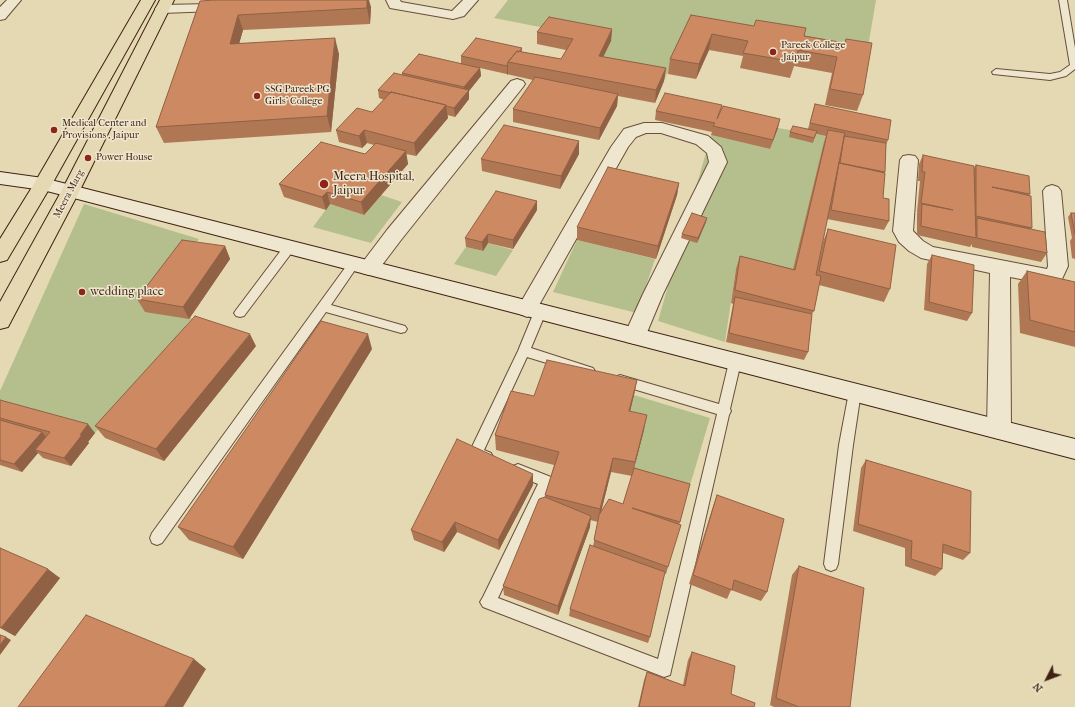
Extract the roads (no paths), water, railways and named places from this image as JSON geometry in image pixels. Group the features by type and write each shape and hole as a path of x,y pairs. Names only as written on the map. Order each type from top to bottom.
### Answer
{"main road":[{"path":"0,255 43,184 159,3"},
{"name":"Meera Marg","path":"0,321 70,192 159,3"}],"street":[{"path":"0,16 14,0"},
{"path":"393,0 395,5 453,15 459,13 471,0"},
{"path":"159,3 211,8"},
{"path":"362,266 394,235 517,84"},
{"path":"533,310 620,147 630,133 644,128 662,128 702,140 715,150 718,162 653,294 635,336"},
{"path":"909,160 903,231 906,237 916,246 928,253 1047,277 1055,274 1058,266 1052,191"},
{"path":"0,178 43,184 1075,449"},
{"path":"999,429 1000,268"}],"lane":[{"path":"996,72 1050,77 1063,74 1074,66 1063,0"},
{"path":"240,313 289,248"},
{"path":"158,538 324,307 362,266"},
{"path":"324,307 401,329"},
{"path":"533,310 524,351 476,453 546,481 488,602 664,669 725,411 728,387 735,362"},
{"path":"524,351 725,411"},
{"path":"831,564 846,445 855,392"}],"place":[{"name":"Pareek College ,Jaipur","path":"773,52"},
{"name":"SSG Pareek PG Girls' College","path":"257,96"},
{"name":"Medical Center and Provisions , Jaipur","path":"54,130"},
{"name":"Power House","path":"88,158"},
{"name":"Meera Hospital, Jaipur","path":"324,184"},
{"name":"wedding place","path":"82,292"}]}
